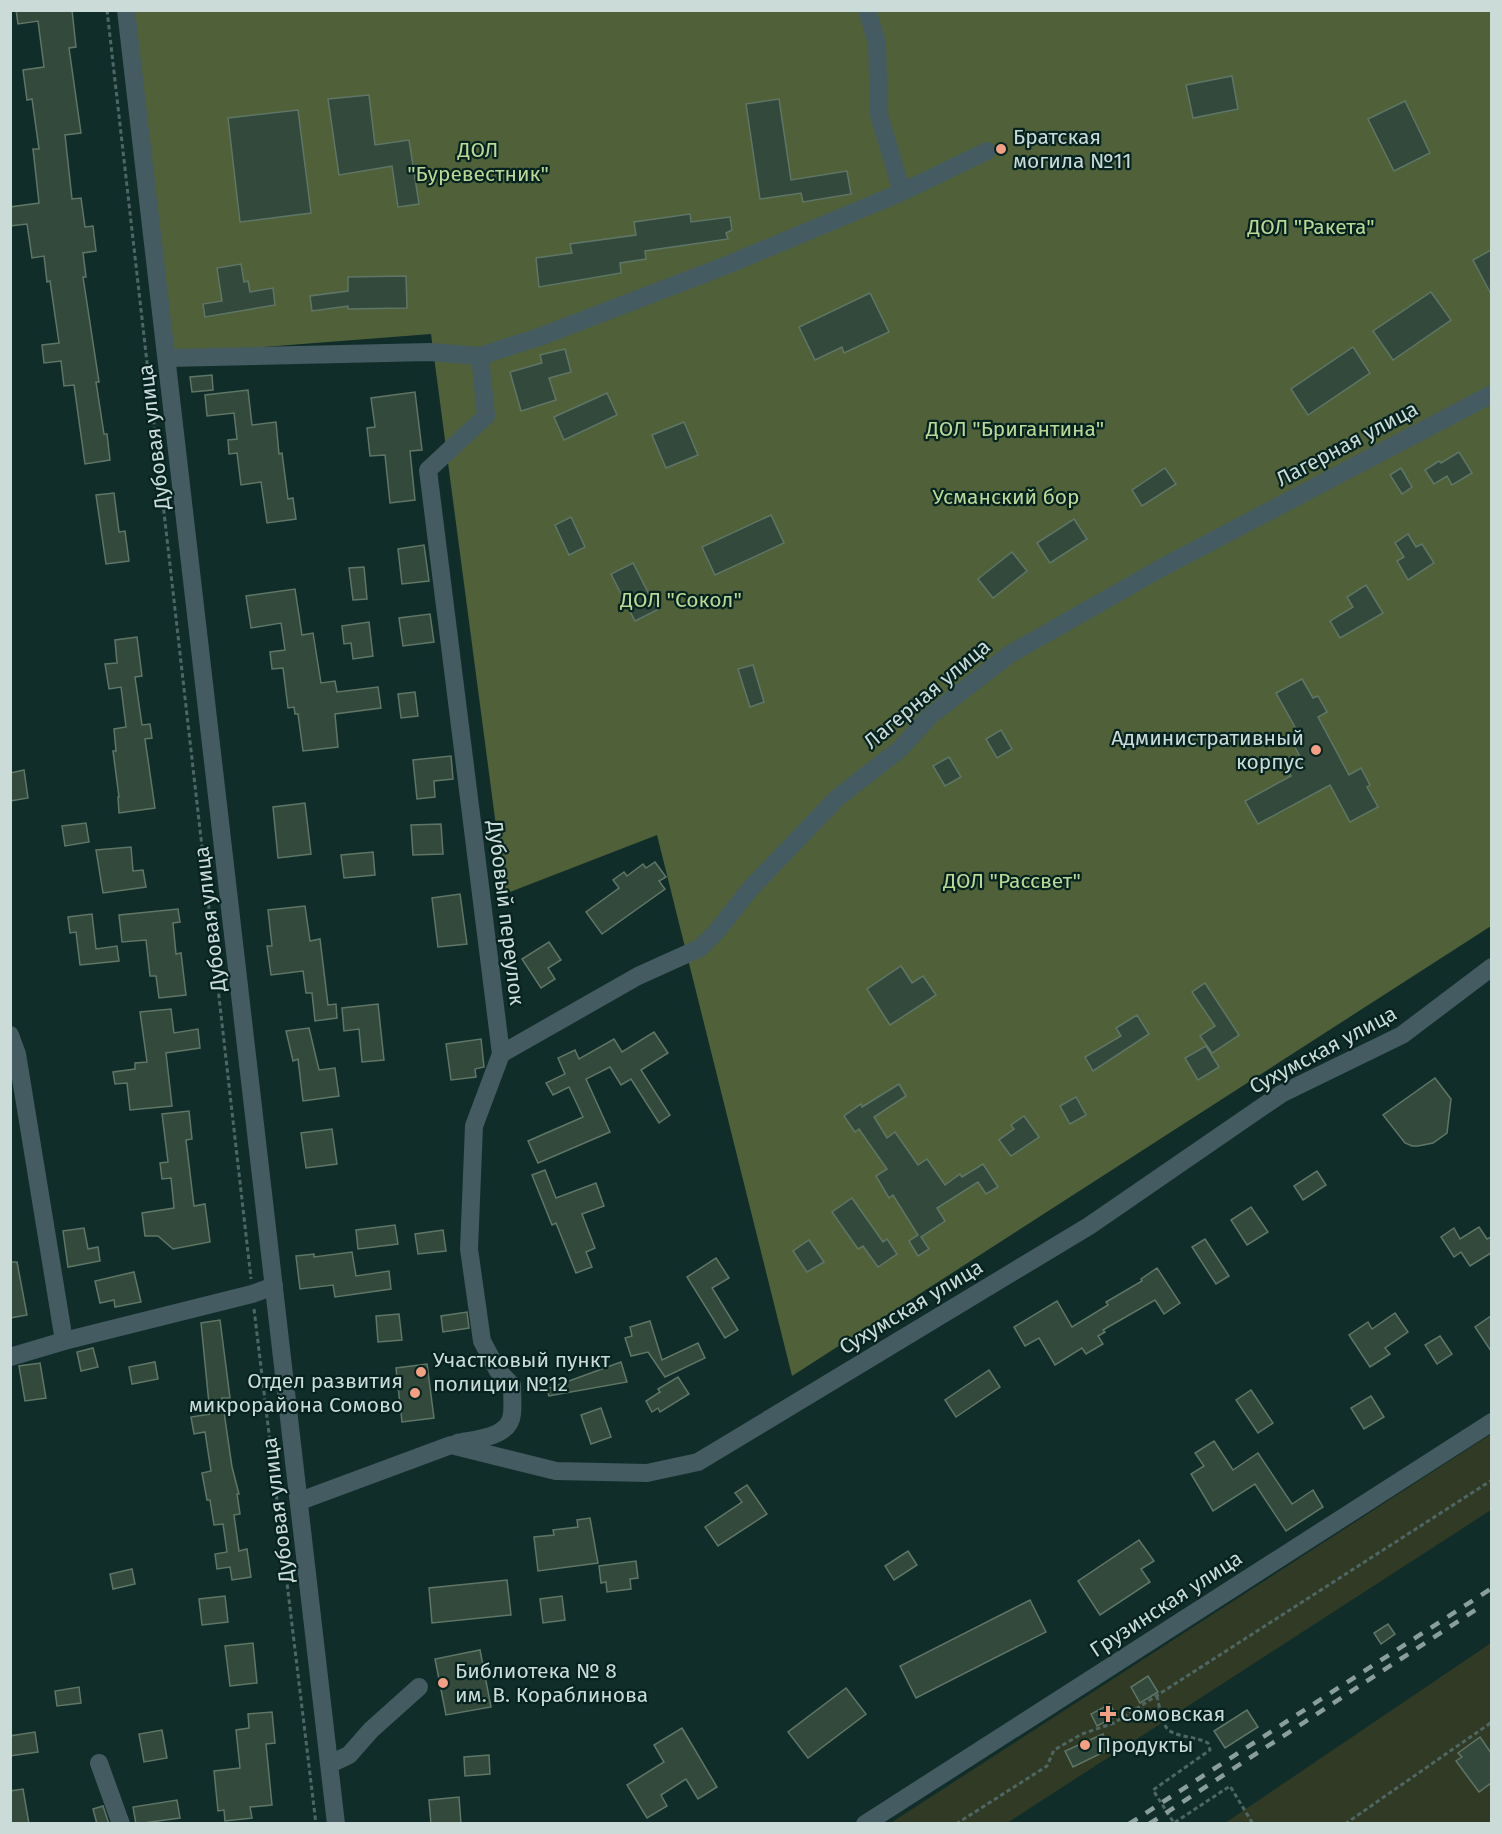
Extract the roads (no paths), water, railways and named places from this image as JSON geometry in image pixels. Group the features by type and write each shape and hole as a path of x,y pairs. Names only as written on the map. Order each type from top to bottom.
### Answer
{"street":[{"name":"Дубовая улица","path":"126,10 336,1824"},
{"path":"867,10 877,43 879,115 902,192"},
{"path":"167,358 430,352 480,356 542,336 727,266 902,192 987,151"},
{"name":"Дубовый переулок","path":"451,1445 495,1435 506,1428 512,1417 512,1385 498,1371 482,1341 469,1249 474,1126 501,1054 428,470 486,416 480,356"},
{"name":"Лагерная улица","path":"501,1054 638,976 700,948 717,931 750,889 837,798 900,749 930,716 1010,654 1163,567 1491,394"},
{"name":"Сухумская улица","path":"451,1445 556,1471 647,1473 698,1462 1089,1226 1281,1094 1402,1035 1491,967"},
{"path":"10,1035 17,1054 64,1341"},
{"path":"10,1357 64,1341 252,1294 274,1286"},
{"name":"Грузинская улица","path":"865,1824 1491,1422"},
{"path":"300,1502 451,1445"},
{"path":"330,1764 349,1755 371,1730 419,1687"},
{"path":"99,1763 121,1824"}],"railway":[{"path":"1129,1824 1492,1588"},
{"path":"1149,1824 1483,1605"}],"place":[{"name":"Братская могила №11","path":"1001,149"},
{"name":"Административный корпус","path":"1316,750"},
{"name":"Участковый пункт полиции №12","path":"421,1372"},
{"name":"Отдел развития микрорайона Сомово","path":"415,1393"},
{"name":"Библиотека № 8 им. В. Кораблинова","path":"443,1683"},
{"name":"Сомовская","path":"1108,1714"},
{"name":"Продукты","path":"1085,1745"}],"park label":[{"name":"ДОЛ \"Буревестник\"","path":"478,162"},
{"name":"ДОЛ \"Ракета\"","path":"1311,227"},
{"name":"ДОЛ \"Бригантина\"","path":"1015,429"},
{"name":"Усманский бор","path":"1006,497"},
{"name":"ДОЛ \"Сокол\"","path":"681,600"},
{"name":"ДОЛ \"Рассвет\"","path":"1012,881"}]}
